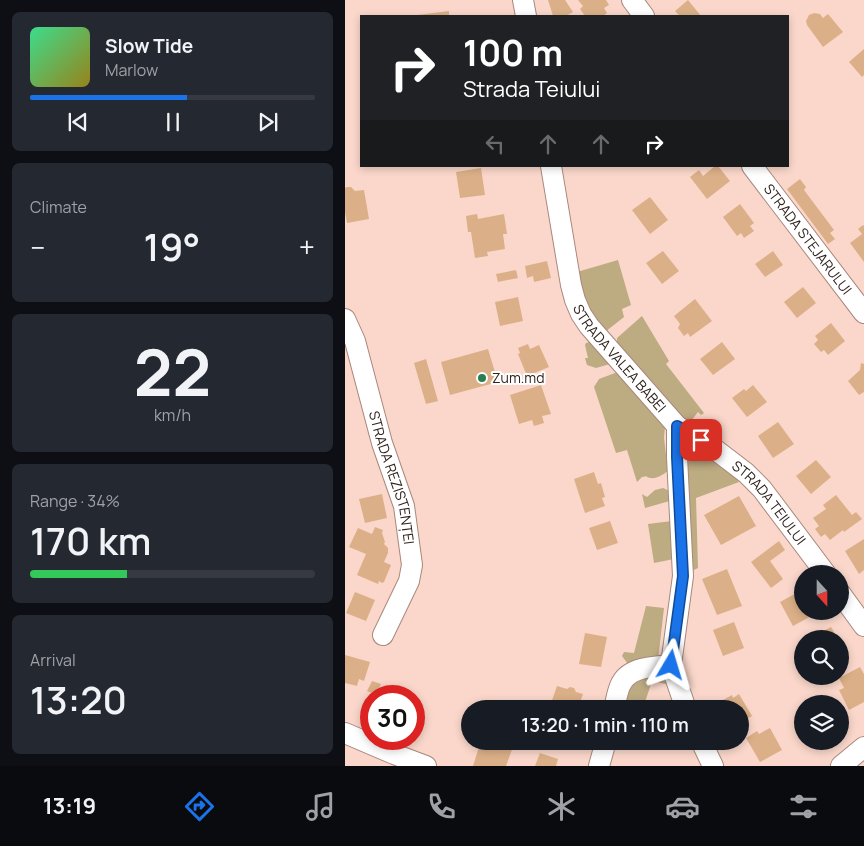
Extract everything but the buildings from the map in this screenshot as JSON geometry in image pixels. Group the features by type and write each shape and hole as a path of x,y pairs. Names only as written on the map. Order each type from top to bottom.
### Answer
{"street":[{"path":"523,0 525,15"},
{"path":"632,0 643,15"},
{"name":"STRADA VALEA BABEI","path":"551,167 571,285 581,314 595,334 677,426"},
{"name":"STRADA STEJARULUI","path":"753,167 864,313"},
{"name":"STRADA REZISTENȚEI","path":"345,319 355,341 382,443 403,506 412,565 409,581 383,635"},
{"path":"677,426 683,576 671,665 683,700"},
{"name":"STRADA TEIULUI","path":"677,426 712,448 746,473 762,489 818,565"},
{"path":"849,605 864,626"},
{"path":"616,700 620,684 629,674 639,669 671,665"},
{"path":"345,733 425,766"},
{"path":"841,766 864,747"},
{"path":"599,766 603,750"},
{"path":"705,750 713,766"}],"shaded area":[{"path":"618,260 631,305 622,309 624,317 605,332 584,307 577,272"},
{"path":"642,316 669,361 666,364 704,413 701,415 698,412 691,421 683,419 615,343 617,338"},
{"path":"593,341 610,364 596,368 587,365 585,358 588,358 585,345"},
{"path":"615,373 625,375 665,427 664,438 668,471 659,476 653,478 642,477 637,482 627,450 616,453 594,387 599,379"},
{"path":"698,452 721,463 739,482 696,498 698,568 694,570 690,563 683,457"},
{"path":"663,488 674,493 673,500 645,508 642,494 647,497 655,490"},
{"path":"672,521 674,559 654,563 648,524"},
{"path":"646,606 664,608 658,660 628,664 622,656 624,652 634,653"},
{"path":"651,673 667,676 666,684 652,681 646,700 622,700 626,685"}],"place":[{"name":"Zum.md","path":"482,378"}],"route":[{"path":"671,665 683,576 677,426 701,440"}]}
